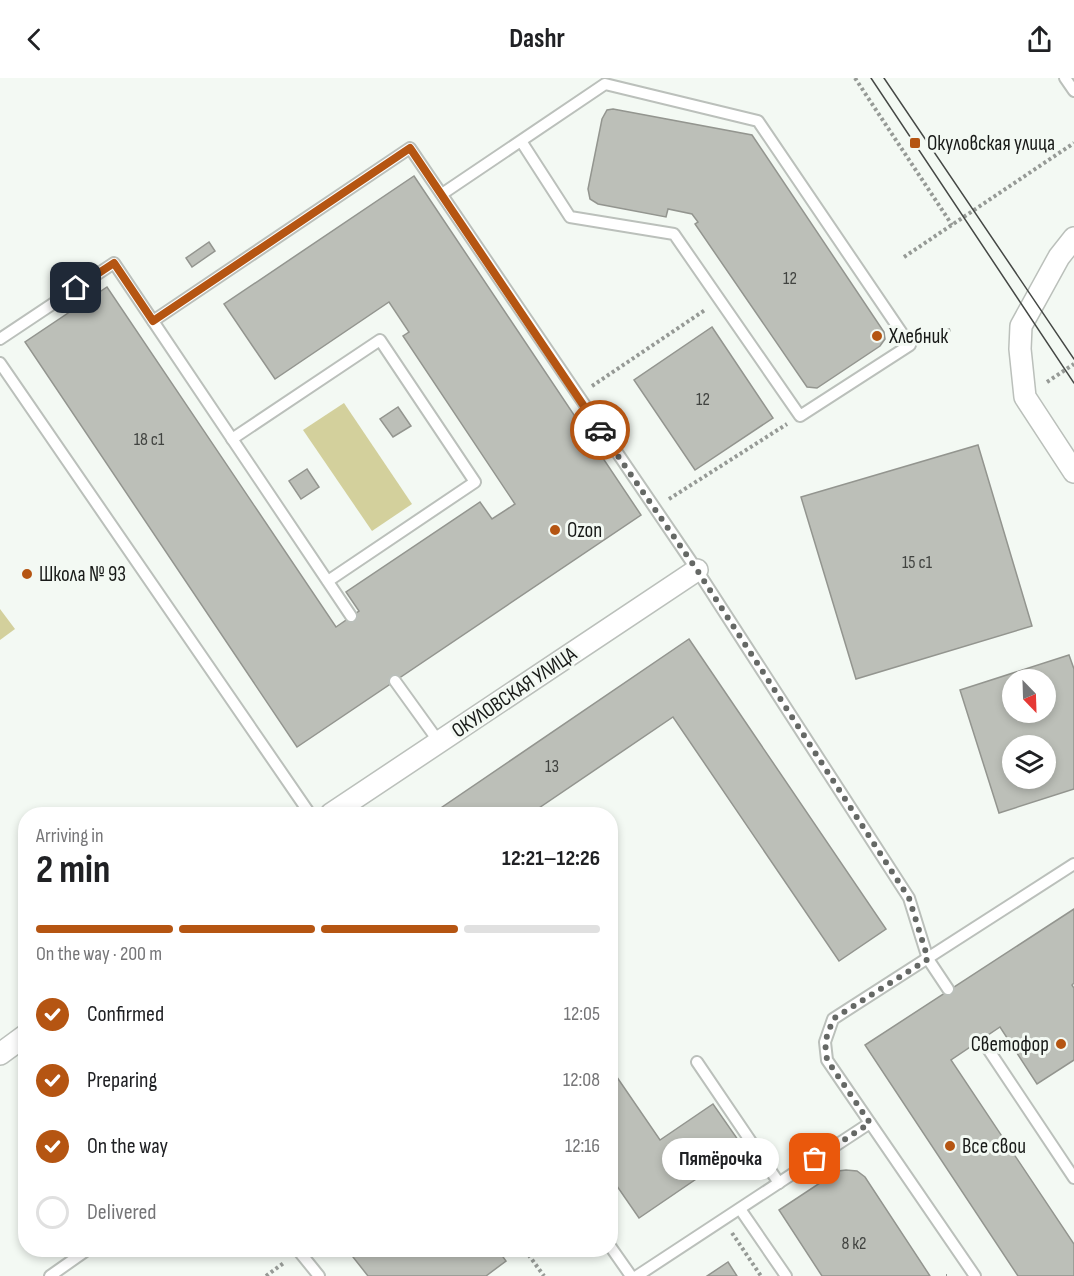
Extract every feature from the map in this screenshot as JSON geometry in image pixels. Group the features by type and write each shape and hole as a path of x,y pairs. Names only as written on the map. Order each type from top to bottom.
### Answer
{"street":[{"path":"1074,238 1059,257 1021,326 1020,349 1025,397 1074,472"},
{"name":"ОКУЛОВСКАЯ УЛИЦА","path":"342,807 697,570"},
{"path":"0,1054 18,1041"}],"lane":[{"path":"1065,78 1074,91"},
{"path":"442,194 605,84 759,121 910,345 800,416 674,234 570,217 521,141"},
{"path":"153,321 410,148 653,509 697,570 909,898 928,959 948,989"},
{"path":"0,339 114,263 351,616"},
{"path":"232,439 380,340 475,482 328,581"},
{"path":"0,363 305,807"},
{"path":"395,681 439,742"},
{"path":"975,1276 827,1060 825,1042 833,1019 1074,864"},
{"path":"982,1040 1074,1178"},
{"path":"697,1062 779,1183"},
{"path":"637,1276 870,1123"},
{"path":"740,1209 786,1276"},
{"path":"50,1276 77,1257"},
{"path":"304,1257 319,1276"},
{"path":"618,1257 631,1276"}],"path":[{"path":"855,78 952,225"},
{"path":"904,257 1074,143"},
{"path":"577,396 721,300"},
{"path":"910,345 953,329"},
{"path":"1052,379 1074,364"},
{"path":"653,509 800,416"},
{"path":"722,1239 731,1233 761,1276"},
{"path":"266,1276 289,1257"},
{"path":"530,1257 544,1276"}],"shaded area":[{"path":"344,403 412,504 372,531 303,430"},
{"path":"0,609 15,629 0,640"}],"building":[{"path":"613,109 752,135 884,332 885,339 880,346 817,388 807,387 695,224 698,222 692,214 668,209 666,217 598,204 590,199 588,189 602,119 607,110"},
{"path":"414,176 641,515 297,747 25,342 107,287 336,627 359,611 346,592 480,502 492,519 515,504 403,336 409,332 389,302 275,379 224,304"},
{"path":"209,242 215,251 192,267 186,258"},
{"path":"712,327 773,418 695,470 634,380"},
{"path":"398,407 411,426 393,437 380,419"},
{"path":"978,445 1032,626 856,679 801,497"},
{"path":"307,469 319,487 301,499 289,481"},
{"path":"689,639 886,929 839,961 673,717 540,807 442,807"},
{"path":"1069,655 1074,669 1074,789 999,813 960,690 1002,677 1002,723 1056,723 1056,669 1025,669"},
{"path":"1074,909 1074,983 1072,985 1074,988 1074,1060 1037,1084 1000,1027 951,1060 1074,1244 1074,1276 1018,1276 865,1045"},
{"path":"618,1079 660,1140 713,1104 743,1147 639,1218 618,1188"},
{"path":"838,1171 857,1171 865,1177 930,1276 822,1276 779,1210"},
{"path":"353,1257 503,1257 506,1261 486,1276 368,1276"},
{"path":"728,1262 737,1276 707,1276"}],"tram line":[{"path":"871,78 1074,383"},
{"path":"884,78 1074,359"}],"way so far":[{"path":"600,430 697,570 909,898 928,959 833,1019 825,1042 827,1060 870,1123 815,1159"}],"place":[{"name":"Окуловская улица","path":"915,143"},
{"name":"Хлебник","path":"877,336"},
{"name":"Ozon","path":"555,530"},
{"name":"Школа № 93","path":"27,574"},
{"name":"Светофор","path":"1061,1044"},
{"name":"Все свои","path":"950,1146"},
{"name":"Пятёрочка","path":"815,1159"}],"route":[{"path":"76,288 114,263 153,321 410,148 600,430"}]}
